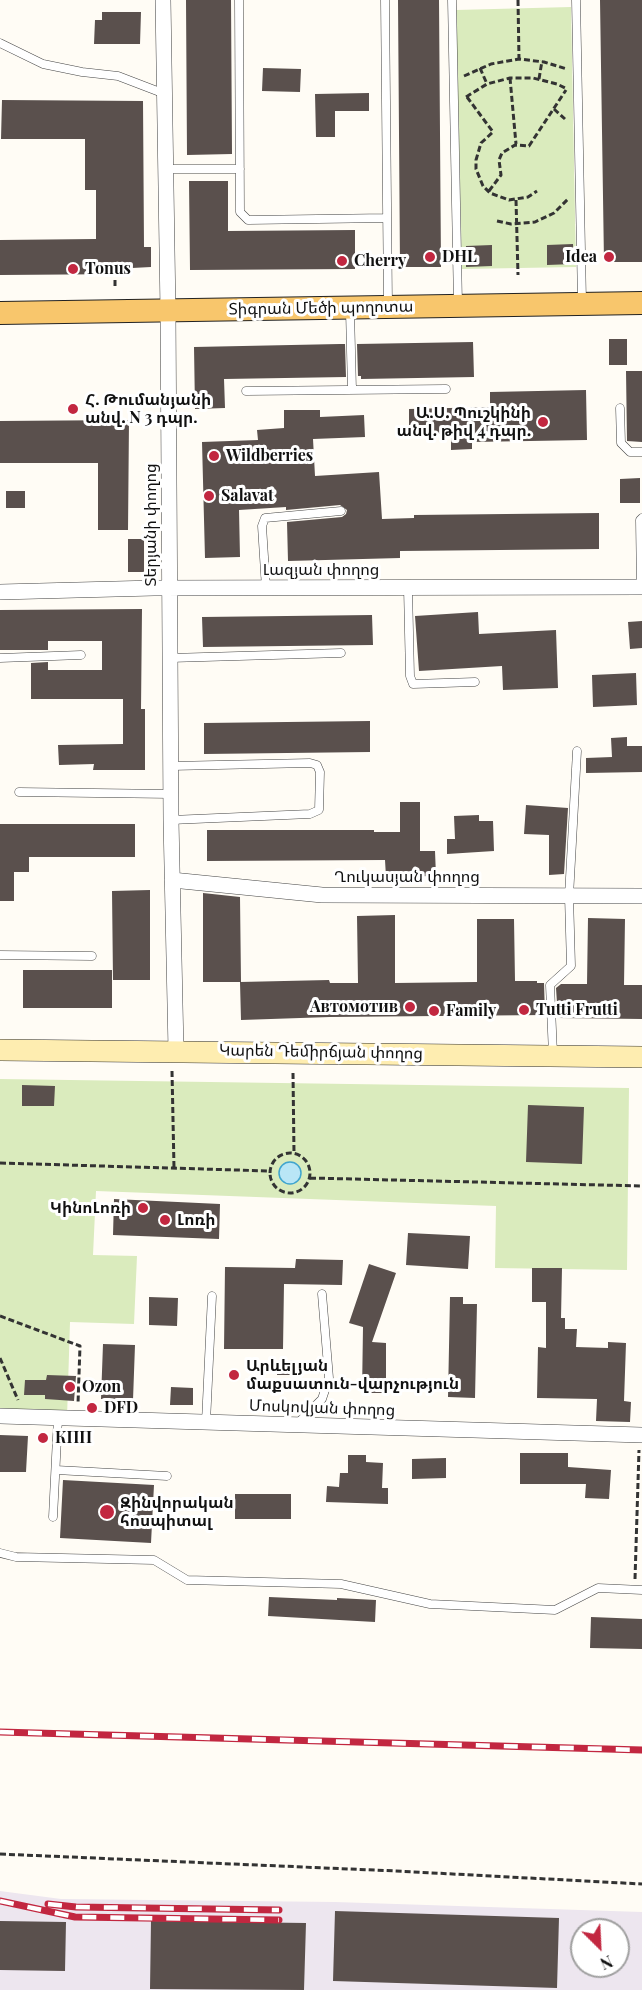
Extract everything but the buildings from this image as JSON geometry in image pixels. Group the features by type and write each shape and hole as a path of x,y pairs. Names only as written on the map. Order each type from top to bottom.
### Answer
{"main road":[{"name":"Տիգրան Մեծի պողոտա","path":"0,313 642,303"}],"street":[{"name":"Տերյանի փողոց","path":"163,0 168,311 171,820 176,1050"},
{"name":"Լազյան փողոց","path":"0,592 169,588 641,587"},
{"name":"Ղուկասյան փողոց","path":"172,880 322,894 642,897"},
{"name":"Կարեն Դեմիրճյան փողոց","path":"0,1050 176,1050 642,1057"},
{"name":"Մոսկովյան փողոց","path":"0,1416 641,1435"}],"lane":[{"path":"239,0 240,212 248,220 387,218"},
{"path":"385,0 388,307"},
{"path":"452,0 458,306"},
{"path":"576,0 582,304"},
{"path":"0,43 43,64 118,76 165,94"},
{"path":"166,169 240,169"},
{"path":"350,308 352,390"},
{"path":"246,391 447,389"},
{"path":"620,408 621,443 630,452 642,452"},
{"path":"266,588 262,526 265,518 341,511"},
{"path":"641,587 640,520 642,518"},
{"path":"408,588 412,684 476,682"},
{"path":"170,658 341,653"},
{"path":"0,658 81,655"},
{"path":"553,1056 550,985 571,966 569,896 576,750"},
{"path":"171,766 310,763 317,765 321,772 319,810 310,814 171,820"},
{"path":"19,792 171,794"},
{"path":"0,955 93,956"},
{"path":"296,1425 322,1399 329,1378 322,1294"},
{"path":"206,1422 212,1296"},
{"path":"53,1517 58,1418"},
{"path":"56,1470 167,1476"},
{"path":"0,1553 16,1557 154,1560 187,1580 340,1584 430,1604 555,1610 598,1588 638,1590"}],"path":[{"path":"518,0 519,59"},
{"path":"453,84 480,68 504,60 542,61 557,65 577,75"},
{"path":"539,79 542,61"},
{"path":"480,68 487,84"},
{"path":"510,78 516,144"},
{"path":"454,109 487,84 510,78 539,79 567,89 578,96"},
{"path":"489,192 501,175 499,160 502,153 516,144 529,146 567,89"},
{"path":"467,97 493,132 482,144 476,160 479,178 489,192 499,198 516,200 528,197 537,191"},
{"path":"497,221 516,224 535,222 555,213 570,195 579,170"},
{"path":"516,200 518,275"},
{"path":"115,280 115,288"},
{"path":"172,1071 174,1168"},
{"path":"293,1073 294,1153"},
{"path":"294,1153 305,1160 310,1171 310,1178 297,1192 284,1192 273,1184 270,1171 276,1159 281,1155 294,1153"},
{"path":"0,1163 270,1171"},
{"path":"310,1178 642,1186"},
{"path":"0,1316 80,1346 78,1418"},
{"path":"0,1358 26,1417"},
{"path":"638,1590 641,1435"},
{"path":"0,1854 384,1870 642,1884"}],"shaded area":[{"path":"0,1891 61,1899 335,1902 642,1912 642,1990 0,1990"}],"green space":[{"path":"571,7 576,267 462,269 456,10"},
{"path":"0,1079 629,1088 627,1270 495,1268 496,1206 96,1191 93,1255 137,1256 134,1324 70,1322 67,1418 0,1416"}],"water":[{"path":"290,1162 298,1165 301,1173 298,1181 290,1184 282,1181 279,1173 282,1165"}],"railway":[{"path":"0,1732 642,1750"},
{"path":"0,1901 75,1917 279,1920"},
{"path":"48,1904 76,1907 279,1910"}],"place":[{"name":"DHL","path":"430,257"},
{"name":"Idea","path":"609,257"},
{"name":"Cherry","path":"342,261"},
{"name":"Tonus","path":"73,269"},
{"name":"Հ. Թումանյանի անվ. N 3 դպր.","path":"73,409"},
{"name":"Ա.Ս. Պուշկինի անվ. թիվ 4 դպր.","path":"543,422"},
{"name":"Wildberries","path":"214,456"},
{"name":"Salavat","path":"209,496"},
{"name":"Автомотив","path":"410,1007"},
{"name":"Tutti Frutti","path":"524,1010"},
{"name":"Family","path":"434,1011"},
{"name":"ԿինոԼոռի","path":"143,1208"},
{"name":"Լոռի","path":"165,1220"},
{"name":"Արևելյան մաքսատուն-վարչություն","path":"234,1375"},
{"name":"Ozon","path":"70,1387"},
{"name":"DFD","path":"92,1408"},
{"name":"КПП","path":"43,1438"},
{"name":"Զինվորական հոսպիտալ","path":"107,1512"}]}
